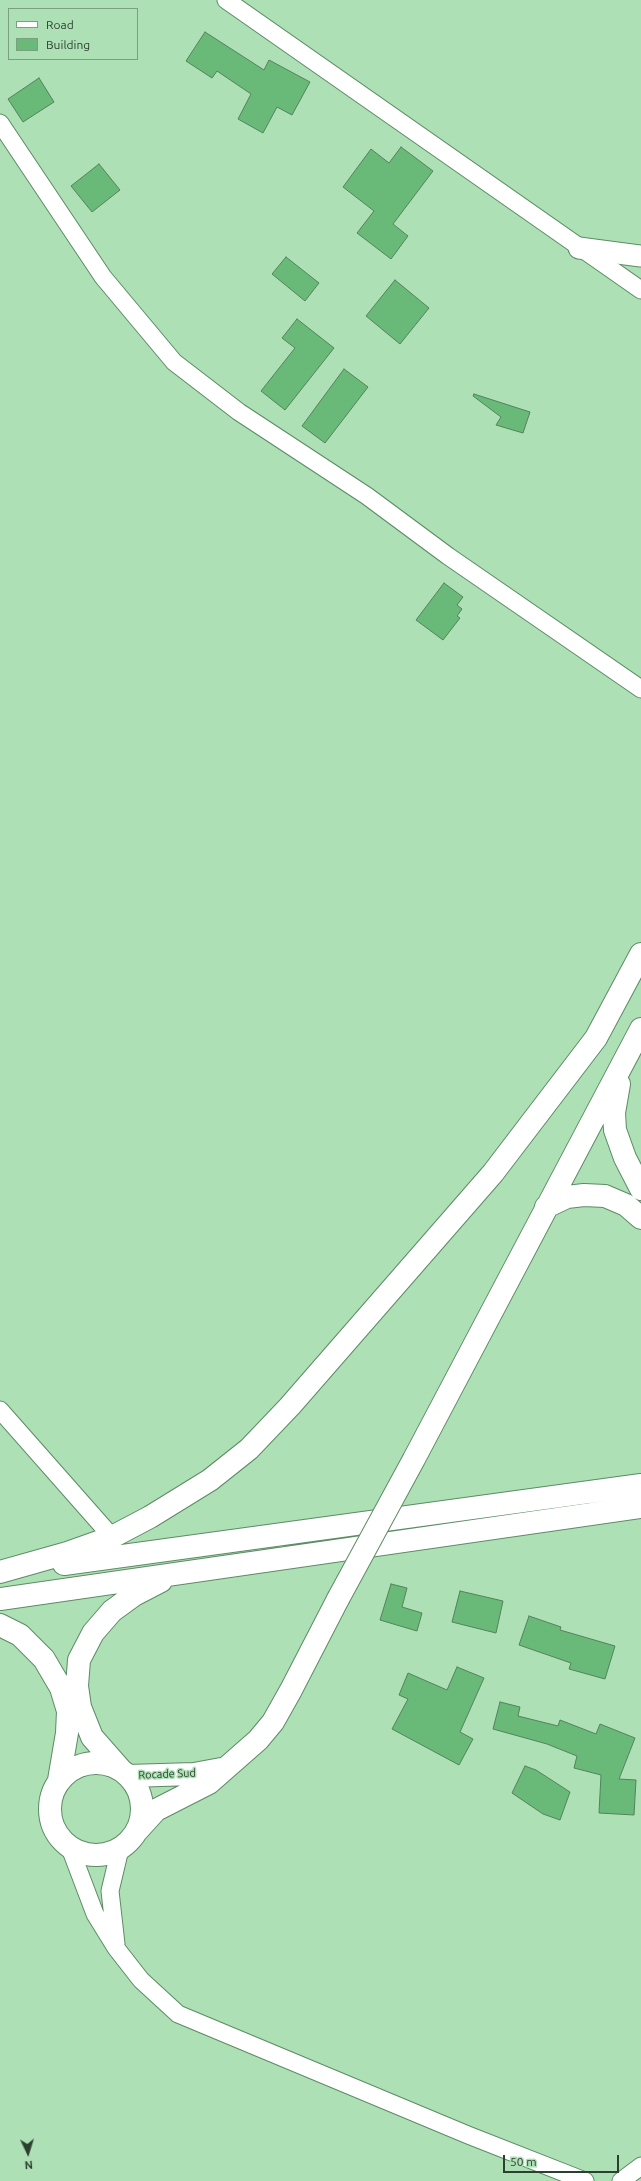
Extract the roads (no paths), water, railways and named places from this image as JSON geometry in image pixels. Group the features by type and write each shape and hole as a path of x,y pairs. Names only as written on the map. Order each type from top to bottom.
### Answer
{"highway":[{"path":"0,1572 67,1553 112,1537 150,1517 210,1480 249,1449 290,1406 493,1173 596,1038 641,954"},
{"path":"0,1625 20,1635 44,1660 61,1688 68,1711 67,1733 59,1780 52,1793 49,1808 51,1824 59,1838 70,1848 86,1854 104,1855 120,1849 156,1810 209,1783 258,1740 273,1722 622,1068 641,1029"},
{"path":"622,1068 614,1113 615,1130 625,1158 641,1189"},
{"path":"546,1208 567,1198 584,1195 604,1196 626,1205 641,1218"},
{"path":"0,1572 640,1485"},
{"path":"0,1600 641,1507"},
{"path":"136,1832 141,1818 142,1803 137,1788 92,1737 80,1707 77,1686 80,1660 93,1633 112,1611 134,1595 178,1573"},
{"path":"59,1780 72,1769 88,1763 105,1764 125,1773"},
{"name":"Rocade Sud","path":"125,1773 194,1774 228,1767"}],"main road":[{"path":"579,248 641,256"}],"street":[{"path":"232,2 579,248 641,290"},
{"path":"0,123 103,277 174,362 239,412 367,496 448,556 641,689"},
{"path":"0,1410 112,1537"},
{"path":"70,1848 95,1914 116,1948 141,1980 178,2014 468,2135 585,2181"},
{"path":"116,1948 110,1892 120,1849"},
{"path":"621,2181 641,2166"}]}
